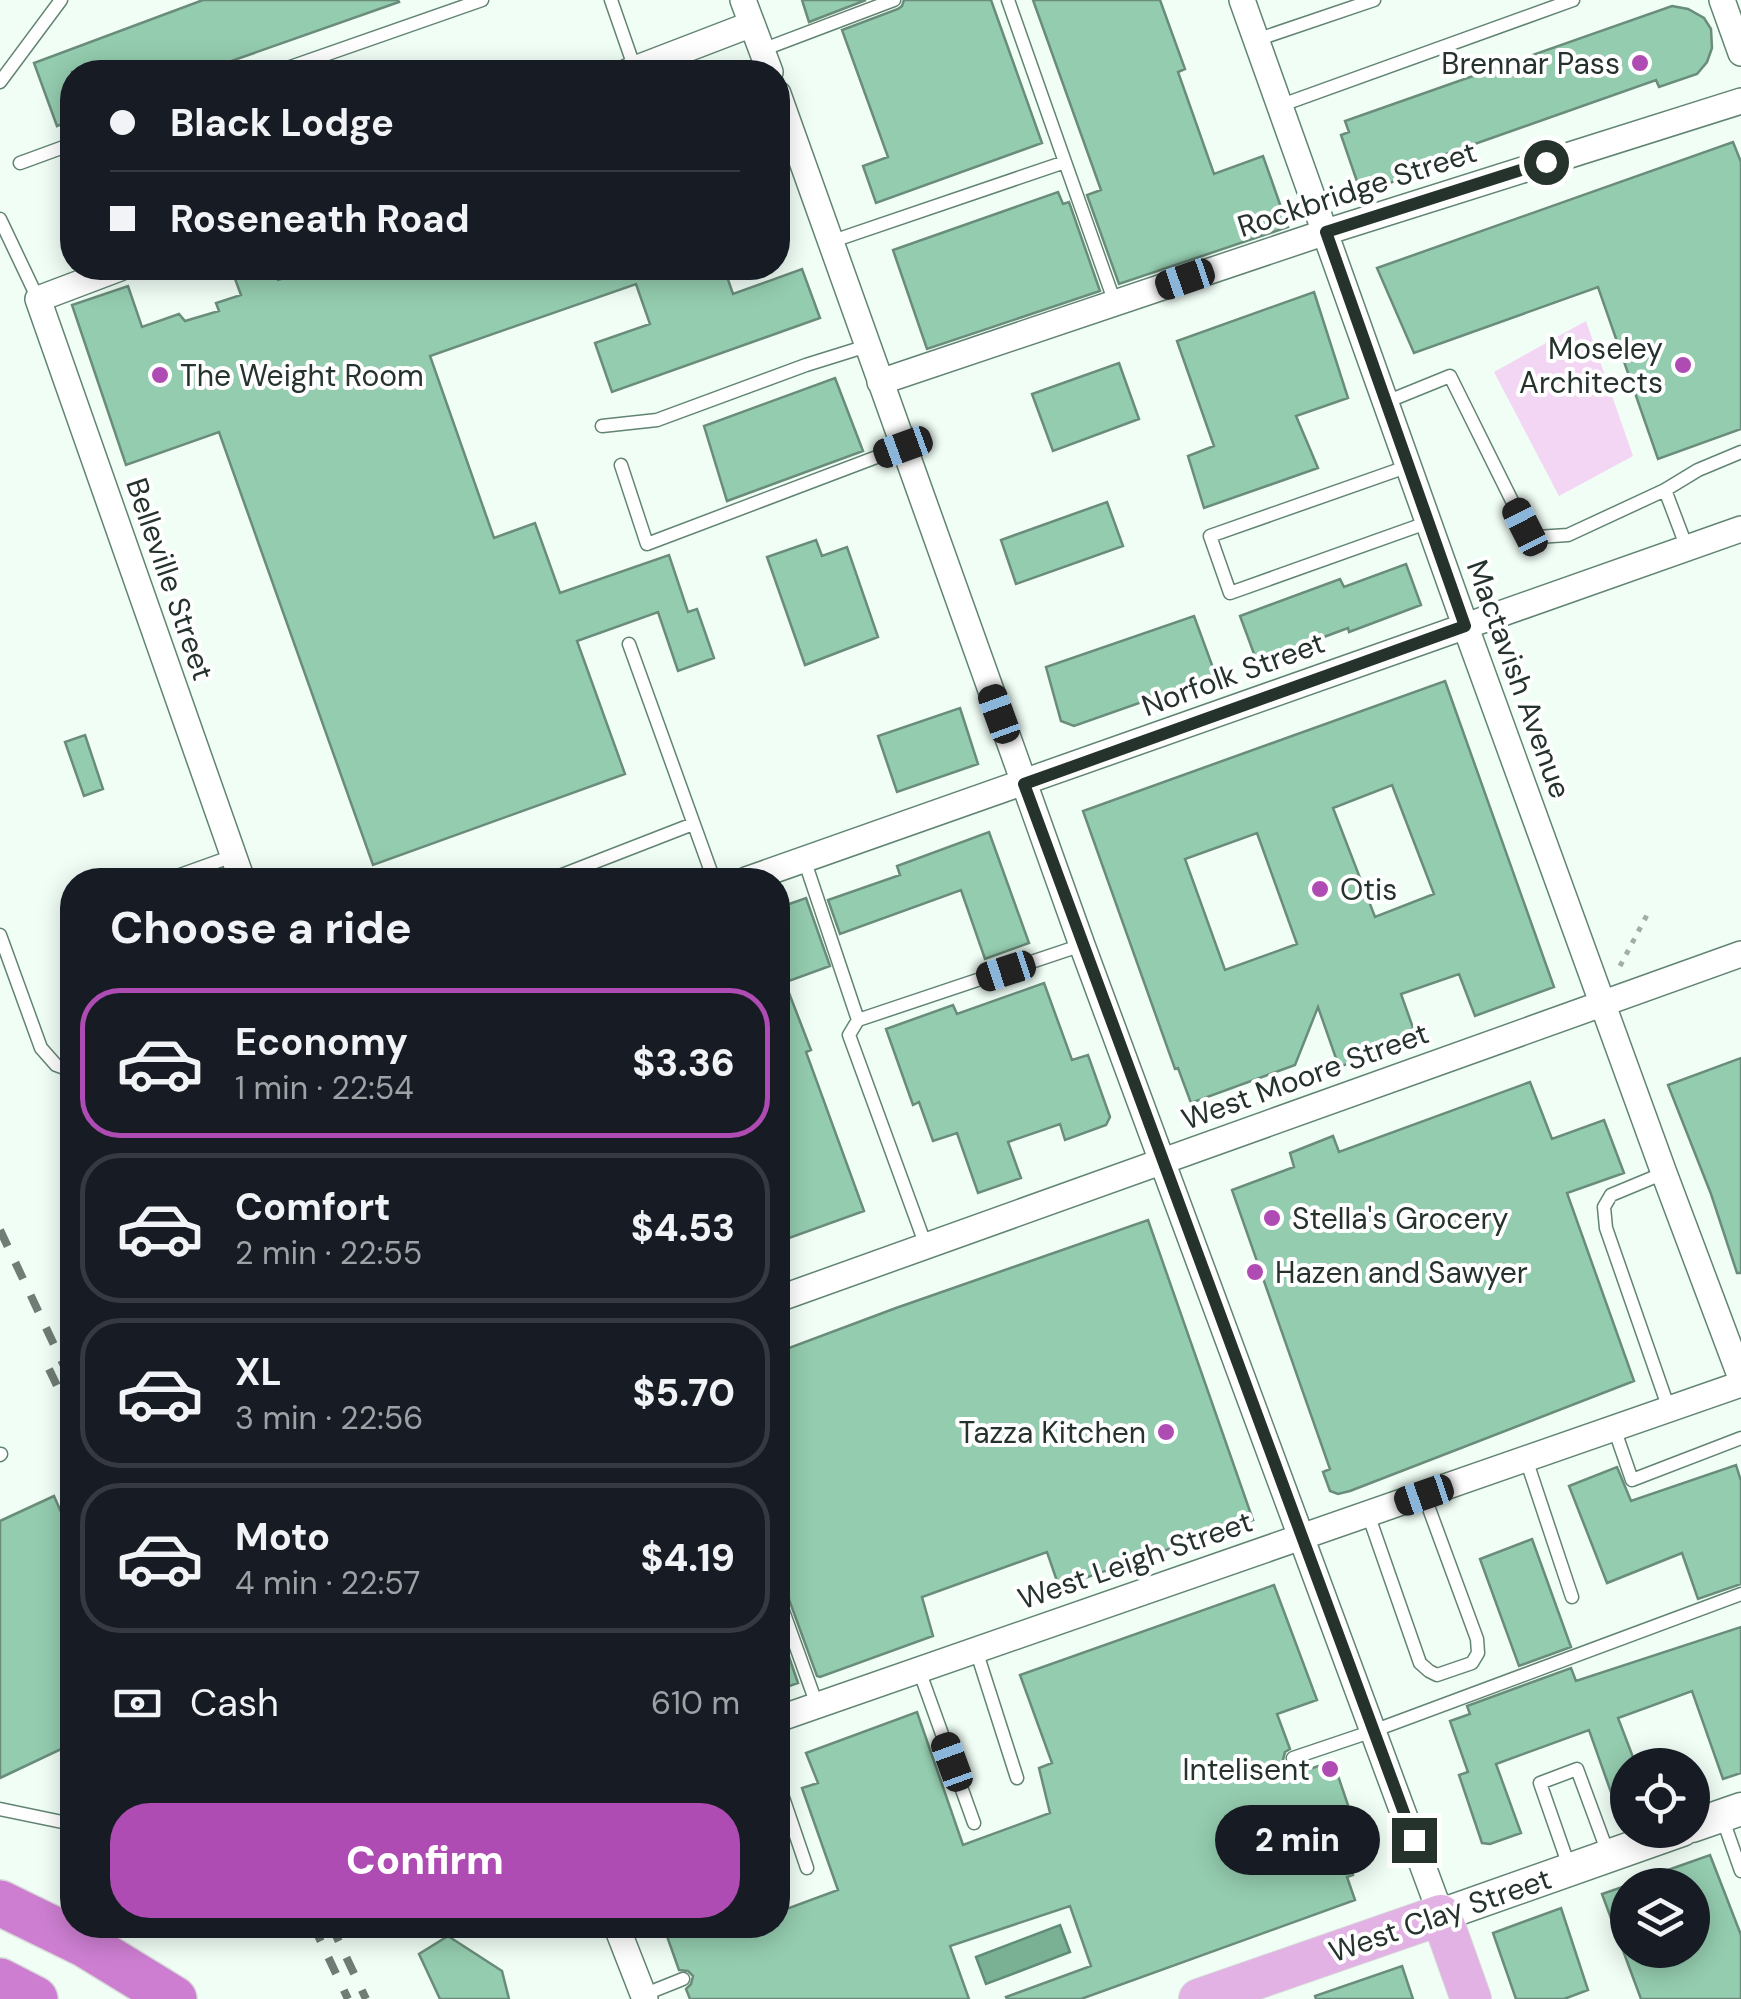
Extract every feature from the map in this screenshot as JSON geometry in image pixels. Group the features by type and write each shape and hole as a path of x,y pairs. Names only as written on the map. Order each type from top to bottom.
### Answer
{"highway":[{"path":"0,1903 60,1932"},
{"path":"72,1938 174,1999"},
{"path":"0,1981 35,1999"}],"main road":[{"name":"West Clay Street","path":"1199,1999 1441,1914"},
{"path":"1441,1914 1471,1999"}],"street":[{"name":"Mactavish Avenue","path":"1242,0 1465,626 1741,1381"},
{"path":"1722,0 1741,54"},
{"path":"653,60 748,12 766,60"},
{"name":"Rockbridge Street","path":"880,382 1326,232 1741,101"},
{"path":"790,128 1082,946 1441,1914"},
{"path":"38,299 88,280"},
{"name":"Belleville Street","path":"38,299 238,868"},
{"name":"Norfolk Street","path":"779,868 1741,529"},
{"name":"West Moore Street","path":"790,1295 1741,954"},
{"name":"West Leigh Street","path":"790,1714 1741,1381"},
{"name":"West Clay Street","path":"1441,1914 1631,1848"},
{"path":"621,1938 644,1997"}],"lane":[{"path":"0,82 61,0"},
{"path":"310,60 482,0"},
{"path":"611,0 628,60"},
{"path":"768,60 894,0"},
{"path":"1008,0 1115,303"},
{"path":"1256,40 1374,0"},
{"path":"1278,106 1573,0"},
{"path":"20,162 60,148"},
{"path":"830,242 1065,162"},
{"path":"0,219 38,299"},
{"path":"602,426 657,420 867,346"},
{"path":"1386,402 1450,376 1525,527 1537,537 1568,535 1741,452"},
{"path":"621,464 647,544 903,447"},
{"path":"1409,466 1210,536 1230,593 1428,522"},
{"path":"1665,490 1687,548"},
{"path":"629,644 710,868"},
{"path":"580,868 694,824"},
{"path":"804,859 858,1020"},
{"path":"0,936 41,1048 60,1066"},
{"path":"926,1246 849,1035 858,1020 1082,946"},
{"path":"1664,1173 1611,1194 1604,1208 1606,1228 1669,1409"},
{"path":"1614,1428 1632,1480 1741,1438"},
{"path":"1526,1459 1572,1598"},
{"path":"1368,1514 1420,1663 1438,1675 1472,1663 1478,1654 1477,1639 1424,1495"},
{"path":"1293,1758 1741,1594"},
{"path":"790,1630 817,1705"},
{"path":"976,1650 1017,1778"},
{"path":"918,1670 974,1823"},
{"path":"1570,1869 1540,1783 1577,1769 1608,1856"},
{"path":"0,1809 60,1822"},
{"path":"1718,1817 1741,1871"},
{"path":"790,1818 807,1868"},
{"path":"644,1997 683,1980"}],"path":[{"path":"1620,966 1647,915"}],"shaded area":[{"path":"1586,321 1633,456 1559,496 1494,372"},
{"path":"1060,1925 1070,1952 986,1984 976,1957"}],"building":[{"path":"203,0 399,2 234,60 60,60 57,126 34,63"},
{"path":"802,0 866,0 809,22"},
{"path":"904,0 991,0 1042,143 876,203 863,166 888,157 842,30 898,9"},
{"path":"1033,0 1160,0 1185,69 1178,72 1214,174 1263,156 1288,227 1119,284 1087,195 1101,190"},
{"path":"1672,6 1704,18 1711,29 1712,48 1697,74 1659,87 1656,80 1415,165 1418,173 1361,193 1341,135 1349,132 1345,121"},
{"path":"1733,142 1741,162 1741,429 1658,459 1598,287 1414,353 1377,268"},
{"path":"1058,192 1063,204 1069,202 1100,291 927,349 893,250"},
{"path":"802,269 820,318 612,392 595,343 650,324 636,284 430,356 494,538 535,523 560,593 669,555 688,612 697,609 714,658 678,671 658,612 577,641 625,774 373,865 219,432 126,465 72,305 128,286 142,327 179,314 185,321 219,311 216,303 241,295 235,280 728,280 733,294 772,280 790,280 790,273"},
{"path":"1314,292 1348,398 1296,416 1318,468 1204,508 1188,456 1214,446 1177,341"},
{"path":"1119,363 1139,419 1053,451 1032,394"},
{"path":"835,378 863,451 727,501 704,426"},
{"path":"1107,502 1123,546 1016,584 1001,540"},
{"path":"816,540 822,556 847,547 878,637 805,665 767,557"},
{"path":"1406,564 1421,605 1257,662 1240,616 1340,579 1344,587"},
{"path":"1194,616 1216,676 1074,726 1061,721 1046,667"},
{"name":"Otis","path":"1445,681 1554,987 1475,1016 1459,974 1401,994 1417,1039 1339,1067 1318,1007 1295,1065 1191,1103 1178,1068 1175,1069 1083,811","holes":["1392,785 1434,894 1375,917 1333,808","1257,833 1297,944 1225,970 1185,859"]},
{"path":"960,708 978,764 897,792 878,736"},
{"path":"85,735 103,789 84,796 65,742"},
{"path":"989,832 1029,943 985,959 961,890 840,934 828,900 900,875 897,866"},
{"path":"806,898 830,966 790,981 790,904"},
{"path":"1044,983 1072,1060 1088,1055 1110,1117 1106,1125 1065,1140 1060,1124 1008,1142 1021,1178 978,1193 957,1133 933,1141 919,1102 913,1105 886,1029 953,1005 957,1014"},
{"path":"790,996 811,1050 806,1052 864,1211 790,1238"},
{"path":"1741,1058 1741,1273 1737,1273 1668,1085"},
{"path":"1530,1082 1552,1139 1604,1120 1624,1173 1567,1193 1634,1381 1350,1491 1330,1491 1323,1472 1330,1469 1232,1190 1294,1167 1290,1153 1333,1136 1339,1152"},
{"path":"1148,1220 1253,1520 1059,1587 1047,1552 922,1597 933,1636 817,1676 790,1602 790,1348"},
{"path":"1736,1465 1741,1481 1741,1584 1698,1599 1682,1553 1607,1583 1569,1486 1617,1467 1631,1501"},
{"path":"54,1496 60,1510 60,1750 0,1778 0,1521"},
{"path":"1532,1539 1571,1647 1519,1666 1480,1559"},
{"path":"1274,1585 1317,1700 1277,1714 1290,1749 1283,1760 1287,1766 1296,1767 1298,1773 1333,1761 1351,1814 1348,1823 1336,1827 1353,1875 1347,1877 1355,1900 1081,1999 1006,1997 1091,1966 1070,1906 950,1946 969,1999 690,1999 686,1989 693,1976 679,1970 668,1938 790,1938 790,1908 838,1890 802,1788 818,1783 806,1753 917,1712 963,1845 1050,1813 1039,1768 1052,1763 1020,1675"},
{"path":"1741,1627 1741,1773 1723,1779 1692,1691 1618,1718 1629,1748 1610,1748 1610,1789 1589,1730 1496,1764 1521,1833 1482,1843 1459,1775 1468,1772 1450,1721 1470,1714 1467,1706 1571,1668 1576,1681"},
{"path":"790,1660 798,1683 790,1686"},
{"path":"1710,1855 1741,1935 1741,1999 1641,1999 1629,1968 1710,1968 1710,1868 1673,1868"},
{"path":"1610,1891 1610,1916 1602,1894"},
{"path":"1561,1908 1588,1990 1564,1999 1516,1999 1493,1933"},
{"path":"451,1938 502,1971 509,1999 440,1999 419,1954"},
{"path":"1402,1966 1413,1999 1316,1999 1315,1996"}],"railway":[{"path":"0,1230 60,1358"},
{"path":"49,1369 60,1392"},
{"path":"319,1938 348,1999"},
{"path":"337,1938 366,1999"}],"place":[{"name":"Brennar Pass","path":"1640,63"},
{"name":"Moseley Architects","path":"1683,365"},
{"name":"The Weight Room","path":"160,375"},
{"name":"Otis","path":"1320,889"},
{"name":"Stella's Grocery","path":"1272,1218"},
{"name":"Hazen and Sawyer","path":"1255,1272"},
{"name":"Tazza Kitchen","path":"1166,1432"},
{"name":"Intelisent","path":"1330,1769"}],"route":[{"path":"1414,1840 1024,784 1465,626 1326,232 1546,162"}]}
